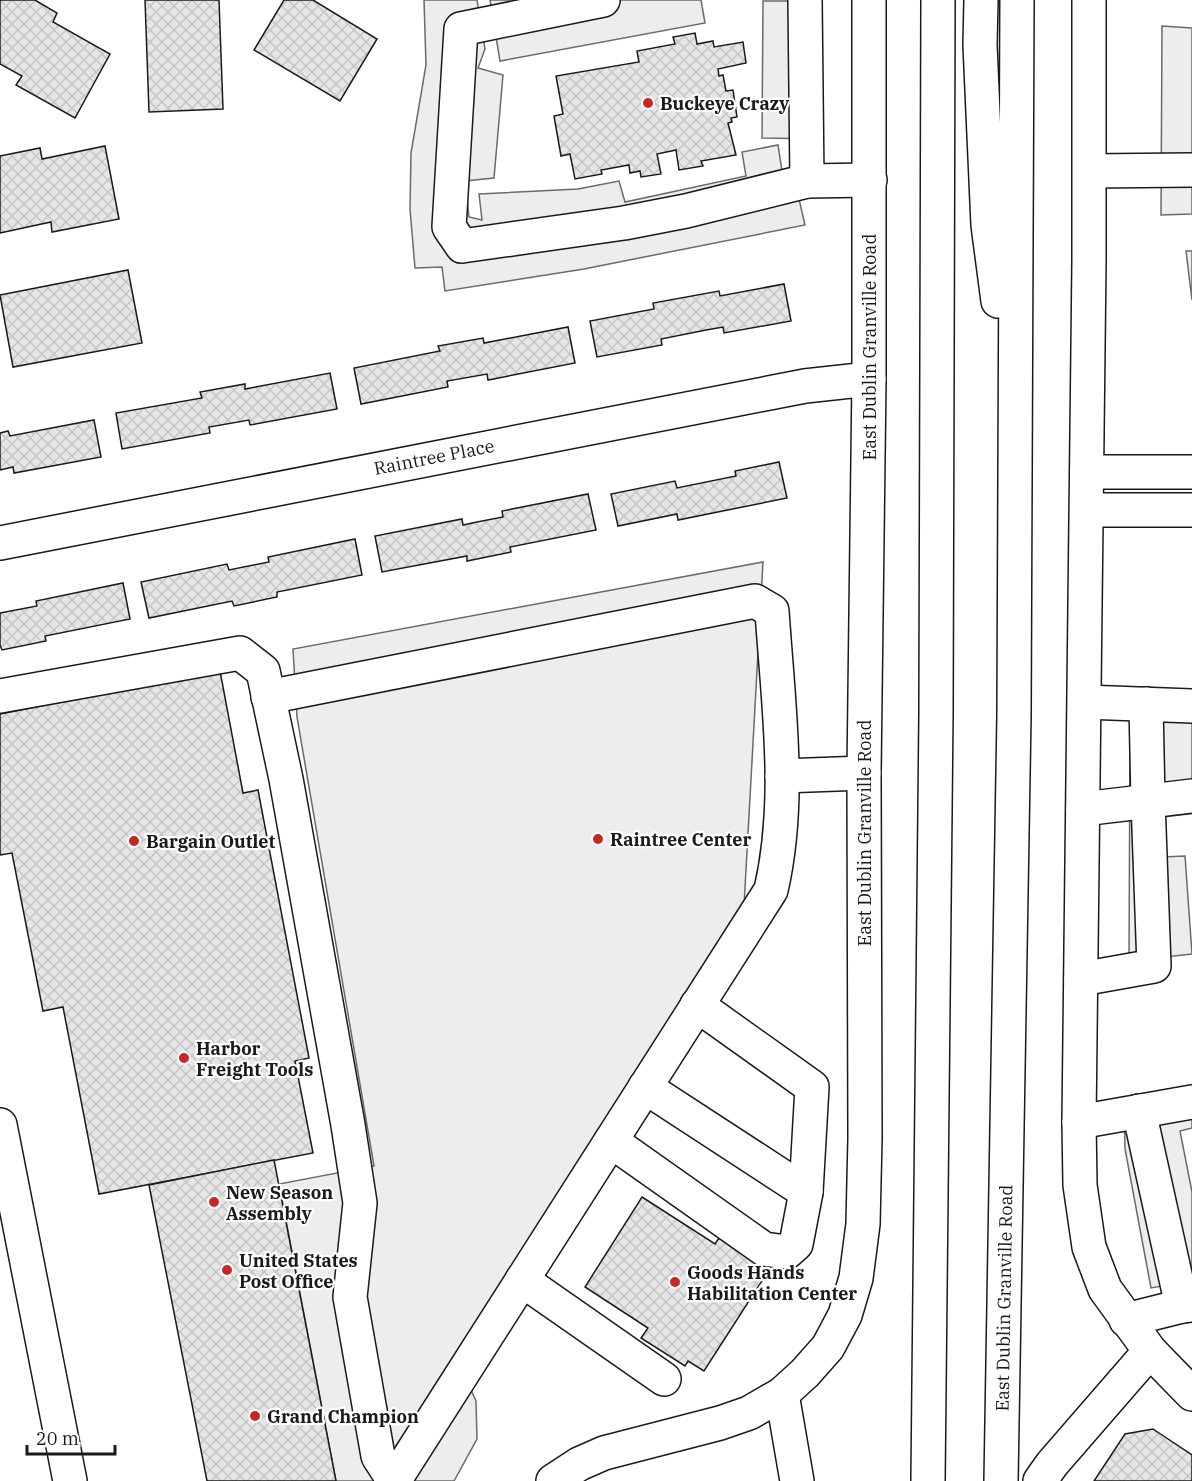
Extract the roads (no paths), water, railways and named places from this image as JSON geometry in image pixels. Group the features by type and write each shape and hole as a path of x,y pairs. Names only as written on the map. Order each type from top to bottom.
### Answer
{"main road":[{"path":"603,0 460,14 449,227 462,246 624,223 686,211 807,181 870,180"},
{"path":"805,0 807,181"},
{"name":"East Dublin Granville Road","path":"562,1478 579,1464 604,1453 720,1423 749,1413 782,1394 828,1347 845,1315 856,1278 863,1224 865,1085 864,773 869,379 869,0"},
{"path":"928,1481 936,714 938,0"},
{"path":"981,0 980,45 988,225 1015,422"},
{"name":"East Dublin Granville Road","path":"1001,1481 1013,738 1017,0"},
{"path":"1089,0 1090,171 1080,1185 1089,1247 1105,1289 1150,1351 1192,1394"},
{"path":"1090,171 1192,170"},
{"name":"Raintree Place","path":"0,543 805,386 869,379"},
{"path":"1087,472 1192,472"},
{"path":"1087,510 1192,510"},
{"path":"0,696 240,653 263,670 268,697 288,791 360,1203 350,1297 378,1456 394,1481 771,890 777,862 782,776 772,611 755,601 268,697"},
{"path":"1085,702 1192,706"},
{"path":"1081,979 1154,966 1146,704"},
{"path":"782,776 864,773"},
{"path":"1083,809 1192,796"},
{"path":"697,1005 812,1087 865,1085"},
{"path":"645,1087 806,1192"},
{"path":"611,1141 764,1250 787,1252 796,1244 806,1192 812,1087"},
{"path":"1079,1122 1192,1102"},
{"path":"1126,1320 1187,1306 1139,1111"},
{"path":"0,1125 70,1481"},
{"path":"522,1280 664,1379"},
{"path":"1040,1481 1052,1464 1150,1351"},
{"path":"782,1394 797,1481"}],"place":[{"name":"Buckeye Crazy","path":"648,103"},
{"name":"Raintree Center","path":"598,839"},
{"name":"Bargain Outlet","path":"134,841"},
{"name":"Harbor Freight Tools","path":"184,1058"},
{"name":"New Season Assembly","path":"214,1202"},
{"name":"United States Post Office","path":"227,1270"},
{"name":"Goods Hands Habilitation Center","path":"675,1282"},
{"name":"Grand Champion","path":"255,1416"}]}
